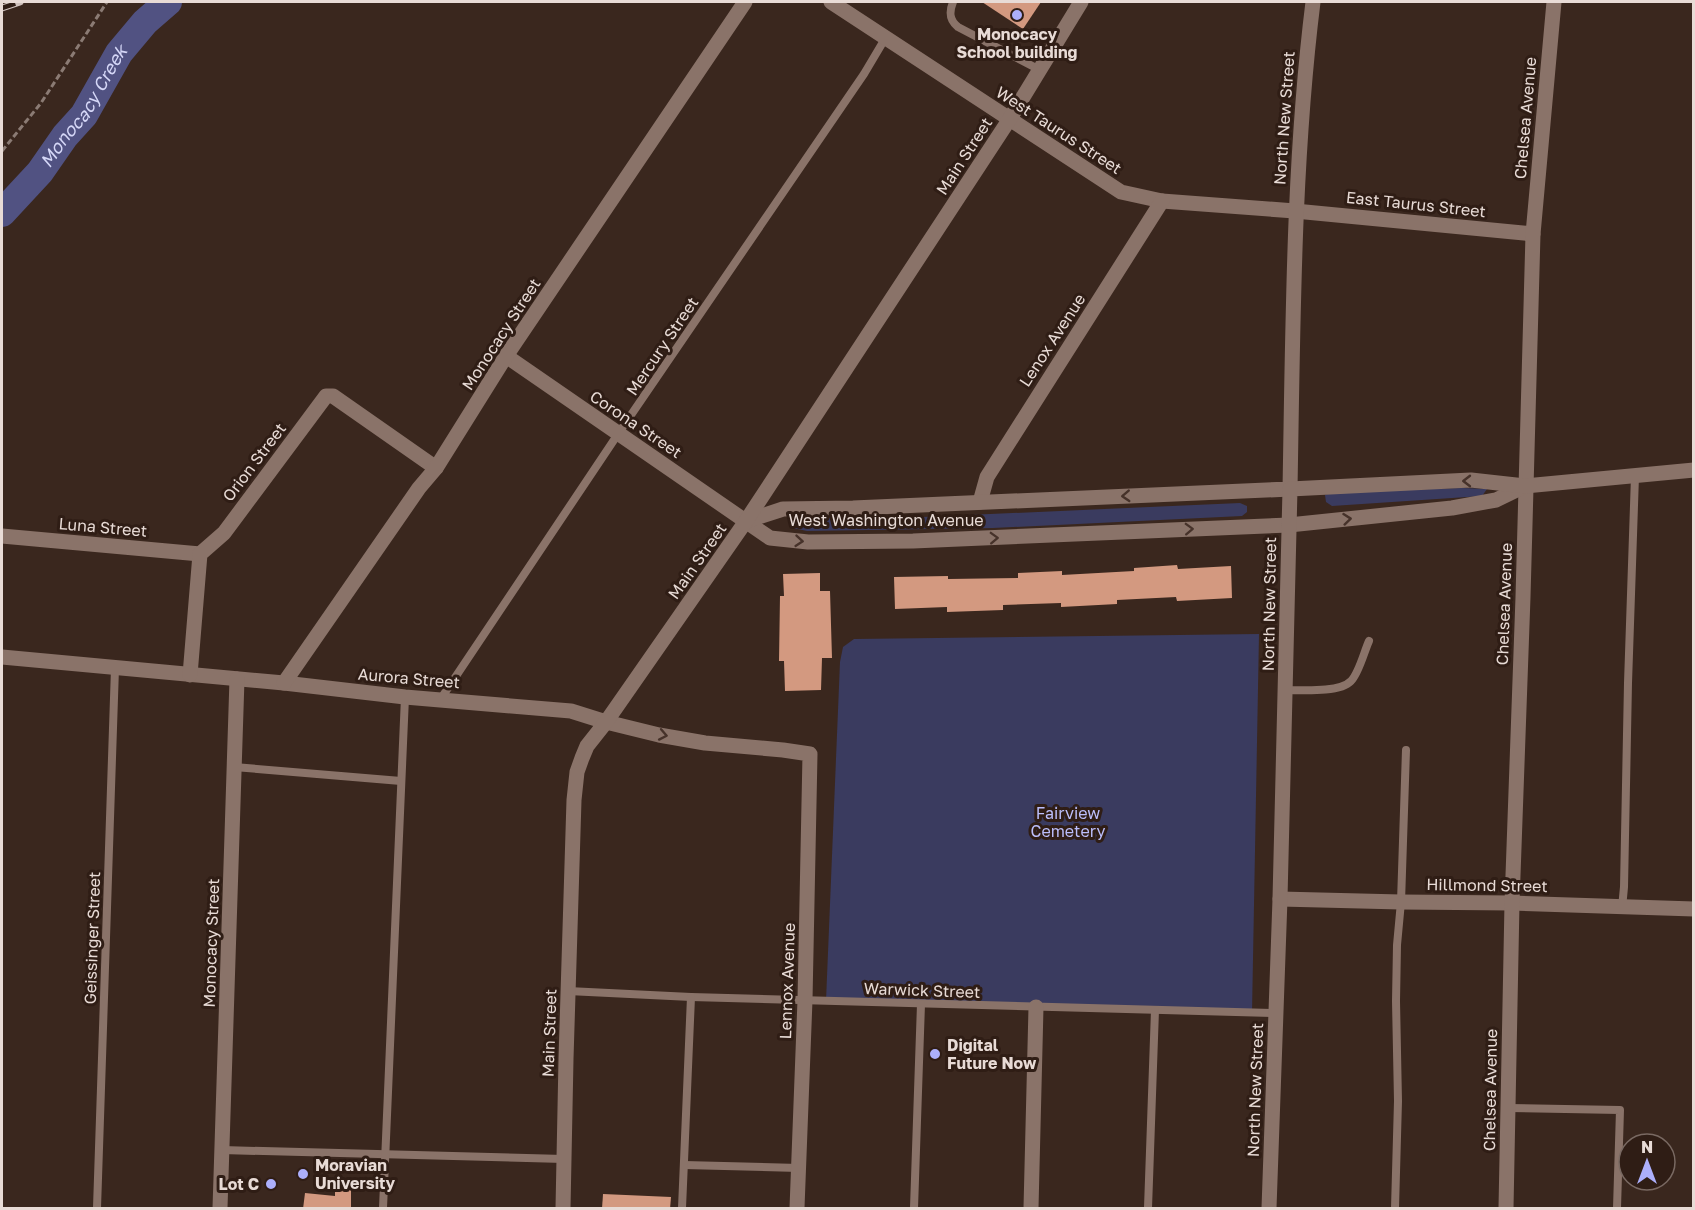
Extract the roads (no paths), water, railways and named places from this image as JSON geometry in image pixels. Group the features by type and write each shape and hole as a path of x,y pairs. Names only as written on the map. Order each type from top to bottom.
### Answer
{"street":[{"name":"Monocacy Street","path":"284,683 419,488 436,468 506,356 745,2"},
{"name":"West Taurus Street","path":"831,2 1121,192 1162,201 1295,211"},
{"name":"Main Street","path":"563,1209 574,800 577,772 587,746 746,521 1009,120 1081,2"},
{"name":"North New Street","path":"1269,1209 1281,899 1295,211 1313,2"},
{"name":"Chelsea Avenue","path":"1506,1209 1512,903 1533,234 1554,2"},
{"name":"Lenox Avenue","path":"980,502 987,477 1162,201"},
{"name":"East Taurus Street","path":"1295,211 1533,234"},
{"name":"Corona Street","path":"506,356 746,521"},
{"name":"Orion Street","path":"200,554 224,533 326,396 333,396 436,468"},
{"path":"1525,486 1694,470"},
{"name":"West Washington Avenue","path":"746,521 783,509 853,508 1471,480 1525,486"},
{"name":"West Washington Avenue","path":"746,521 770,538 808,542 913,541 1289,525 1452,508 1496,501 1525,486"},
{"name":"Luna Street","path":"2,536 200,554"},
{"path":"190,675 200,554"},
{"name":"Aurora Street","path":"2,657 284,683 405,697 572,711 659,735 705,743 810,754"},
{"name":"Monocacy Street","path":"220,1209 237,679"},
{"name":"Lennox Avenue","path":"797,1209 805,1000 810,754"},
{"name":"Hillmond Street","path":"1281,899 1694,909"},
{"path":"1031,1209 1036,1007"}],"lane":[{"path":"953,2 950,16 952,22 958,27 1040,69"},
{"name":"Mercury Street","path":"440,699 864,74 886,37"},
{"path":"1622,908 1635,476"},
{"path":"1285,690 1344,687 1352,680 1369,641"},
{"name":"Geissinger Street","path":"97,1209 115,668"},
{"path":"383,1209 405,697"},
{"path":"1395,1209 1398,1101 1397,945 1401,902 1406,750"},
{"path":"234,767 401,781"},
{"name":"Warwick Street","path":"568,991 691,997 1276,1013"},
{"path":"682,1209 691,997"},
{"path":"914,1209 921,1004"},
{"path":"1148,1209 1155,1010"},
{"path":"1508,1108 1620,1110 1617,1209"},
{"path":"222,1150 564,1159"},
{"path":"684,1165 799,1168"}],"waterway":[{"name":"Monocacy Creek","path":"2,213 40,172 65,136 84,115 119,53 145,22 168,2"}],"railway":[{"path":"2,8 20,2"}],"place":[{"name":"Monocacy School building","path":"1017,15"},
{"name":"Digital Future Now","path":"935,1054"},
{"name":"Moravian University","path":"303,1174"},
{"name":"Lot C","path":"271,1184"}],"park label":[{"name":"Fairview Cemetery","path":"1068,822"}]}
